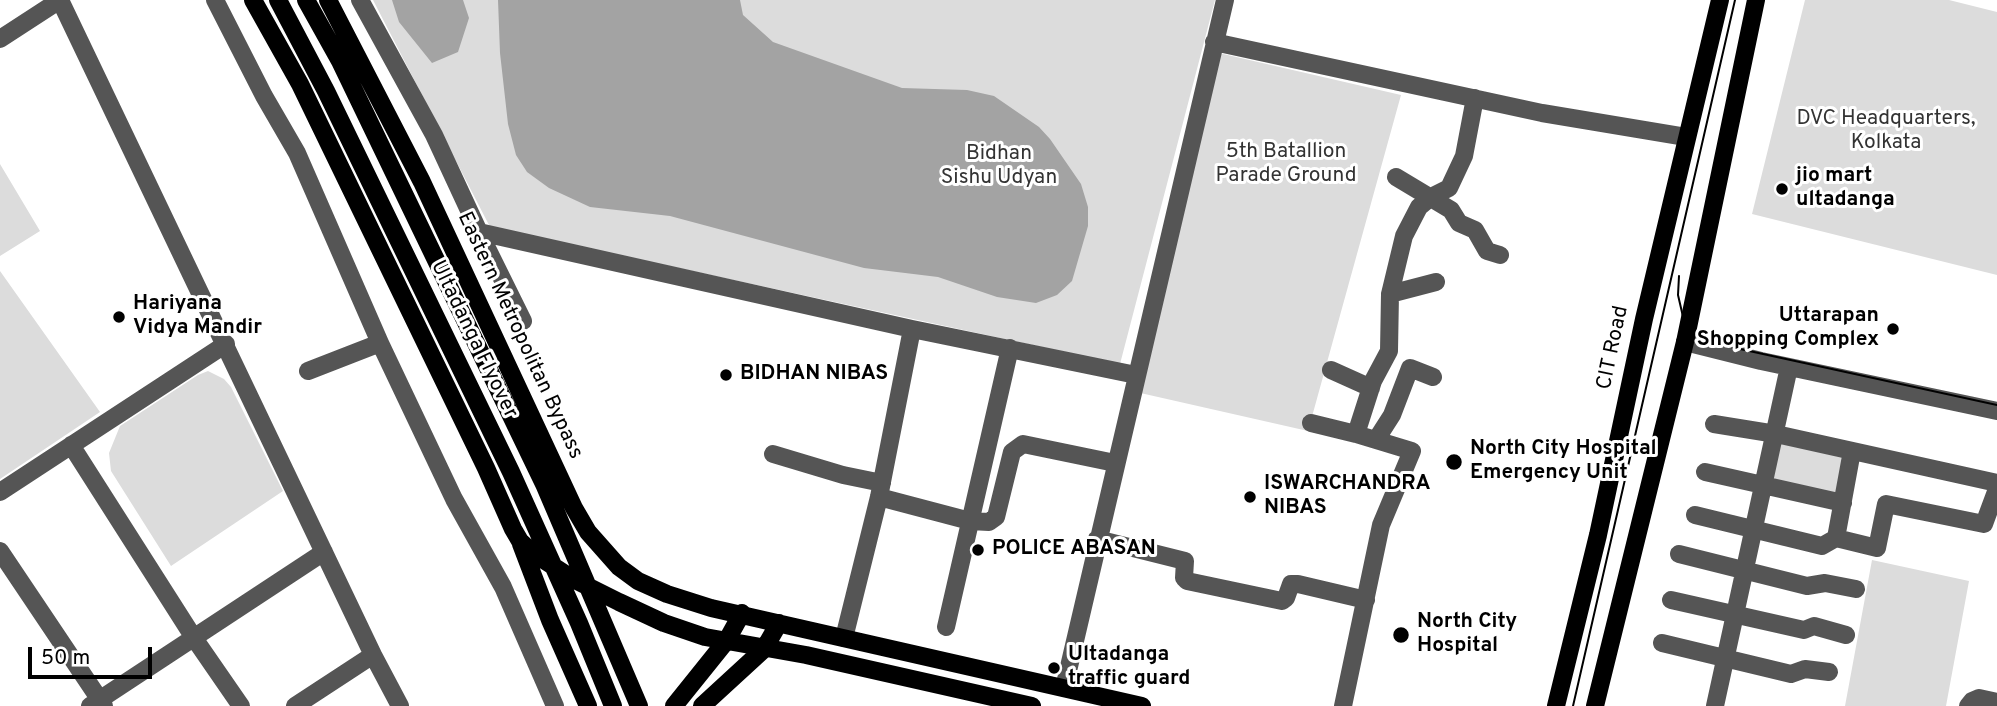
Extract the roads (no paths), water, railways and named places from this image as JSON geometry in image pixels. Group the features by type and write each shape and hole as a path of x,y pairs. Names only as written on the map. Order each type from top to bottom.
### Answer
{"main road":[{"path":"253,0 300,85 520,541 550,620 588,706"},
{"name":"Ultadanga Flyover","path":"278,0 360,161 511,472 613,706"},
{"name":"Ultadanga Flyover","path":"306,0 340,61 544,484 639,706"},
{"name":"Eastern Metropolitan Bypass","path":"328,0 422,183 588,532 619,566 638,581 667,594 711,608 1142,706"},
{"name":"CIT Road","path":"1556,706 1598,534 1686,137 1720,0"},
{"path":"1595,706 1685,342 1756,0"},
{"path":"520,541 533,553 573,579 664,623 705,637 806,655 1032,706"},
{"path":"674,706 727,640 742,613"},
{"path":"702,706 764,649 779,623"}],"street":[{"path":"0,39 60,0 373,655 400,706"},
{"path":"215,0 264,96 298,153 380,343 454,499 503,587 555,706"},
{"path":"360,0 434,135 523,321"},
{"path":"1064,688 1225,0"},
{"path":"1214,43 1542,113 1686,137"},
{"path":"1356,434 1371,388 1389,351 1390,294 1404,236 1419,207 1449,188 1464,156 1475,98"},
{"path":"1396,177 1451,210 1459,223 1475,230 1487,251 1500,255"},
{"path":"479,232 1136,375"},
{"path":"1390,294 1436,282"},
{"path":"844,638 880,490 912,328"},
{"path":"1685,342 1997,411"},
{"path":"308,371 380,343"},
{"path":"0,492 226,344"},
{"path":"946,627 1010,348"},
{"path":"1721,705 1725,659 1789,367"},
{"path":"1376,440 1392,415 1410,368 1433,377"},
{"path":"1331,370 1371,388"},
{"path":"1311,423 1412,452 1381,525 1343,706"},
{"path":"1714,424 1776,434 1997,482"},
{"path":"773,454 843,475 970,521 989,522 996,517 1012,452 1023,444 1115,463"},
{"path":"71,445 194,638 241,706"},
{"path":"1836,538 1852,451"},
{"path":"1705,472 1843,503"},
{"path":"1695,515 1822,545 1836,538 1877,548 1886,504 1984,524 1997,489"},
{"path":"1097,539 1185,561 1184,578 1188,581 1282,601 1286,598 1291,584 1366,600"},
{"path":"0,551 98,704 324,552"},
{"path":"1679,554 1807,586 1825,583 1856,589"},
{"path":"1671,600 1804,630 1814,626 1846,635"},
{"path":"1662,643 1791,674 1805,669 1829,672"},
{"path":"295,706 373,655"},
{"path":"1968,706 1979,698 1997,702"}],"tram line":[{"path":"1573,706 1735,0"},
{"path":"1679,276 1678,295 1684,321 1688,329 1708,342 1997,405"}],"place":[{"name":"jio mart ultadanga","path":"1782,189"},
{"name":"Hariyana Vidya Mandir","path":"119,317"},
{"name":"Uttarapan Shopping Complex","path":"1893,329"},
{"name":"BIDHAN NIBAS","path":"726,375"},
{"name":"North City Hospital Emergency Unit","path":"1454,462"},
{"name":"ISWARCHANDRA NIBAS","path":"1250,497"},
{"name":"POLICE ABASAN","path":"978,550"},
{"name":"North City Hospital","path":"1401,635"},
{"name":"Ultadanga traffic guard","path":"1054,668"}],"park label":[{"name":"DVC Headquarters, Kolkata","path":"1886,132"},
{"name":"5th Batallion Parade Ground","path":"1286,165"},
{"name":"Bidhan Sishu Udyan","path":"999,167"}]}
